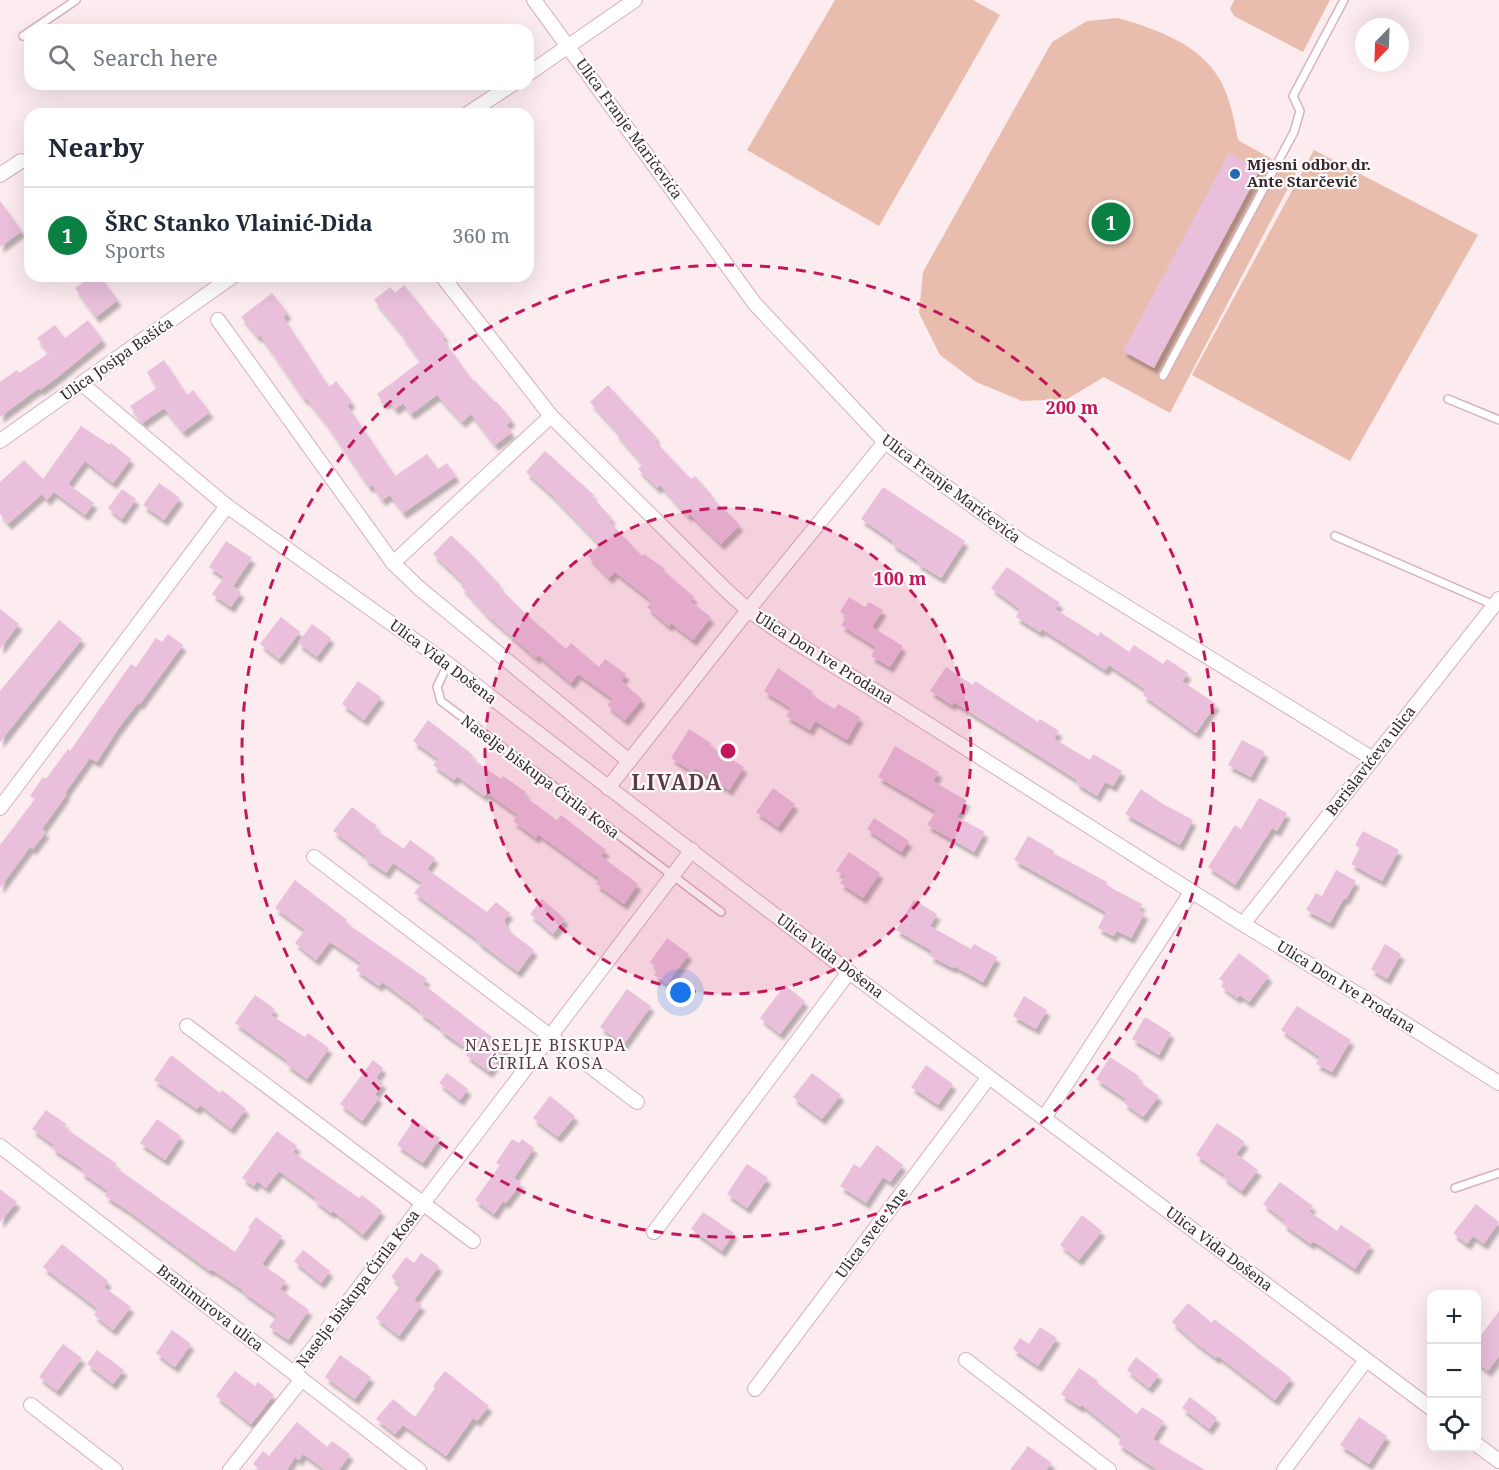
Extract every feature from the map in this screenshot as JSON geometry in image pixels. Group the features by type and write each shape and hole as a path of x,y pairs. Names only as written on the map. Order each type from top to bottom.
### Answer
{"street":[{"name":"Ulica Franje Maričevića","path":"534,0 755,304 885,442 1022,542 1373,759"},
{"path":"534,70 635,0"},
{"path":"476,108 504,90"},
{"path":"0,175 21,161"},
{"name":"Ulica Josipa Bašića","path":"0,441 225,282"},
{"name":"Ulica Don Ive Prodana","path":"447,282 551,416 727,591 748,609 790,639 1499,1083"},
{"path":"218,320 393,563 419,588 629,761"},
{"name":"Ulica Vida Došena","path":"82,384 227,506 448,664 849,972 1427,1406"},
{"path":"393,563 551,416"},
{"path":"608,788 748,609 885,442"},
{"path":"0,808 227,506"},
{"name":"Berislavićeva ulica","path":"1243,924 1496,602"},
{"name":"Naselje biskupa Ćirila Kosa","path":"230,1470 422,1204 692,850"},
{"path":"314,856 637,1102"},
{"path":"1044,1118 1192,891"},
{"path":"654,1232 849,972"},
{"name":"Naselje biskupa Ćirila Kosa","path":"187,1026 473,1241"},
{"name":"Ulica svete Ane","path":"755,1389 989,1077"},
{"name":"Branimirova ulica","path":"0,1146 419,1470"},
{"path":"966,1360 1109,1470"},
{"path":"1284,1470 1366,1360"},
{"path":"31,1405 115,1470"},
{"path":"1481,1448 1499,1461"}],"lane":[{"path":"41,24 76,0"},
{"path":"1163,376 1294,132 1300,111 1293,96 1344,0"},
{"path":"1448,399 1499,420"},
{"path":"1335,536 1496,602"},
{"name":"Naselje biskupa Ćirila Kosa","path":"448,664 437,687 441,701 721,912"},
{"path":"1455,1188 1499,1173"}],"shaded area":[{"path":"835,0 973,0 1000,15 879,226 747,150"},
{"path":"1234,0 1330,0 1303,52 1234,16 1230,9"},
{"path":"1118,18 1175,39 1200,55 1223,85 1238,140 1296,173 1170,413 1104,377 1067,399 1022,401 976,382 940,355 919,313 923,272 1052,42 1087,21"},
{"path":"1314,150 1478,235 1350,461 1192,375"}],"building":[{"path":"1229,153 1260,170 1154,368 1123,351"},
{"path":"0,201 22,231 0,247"},
{"path":"84,282 104,282 118,300 96,317 75,288"},
{"path":"404,285 445,336 442,338 473,381 496,401 512,420 506,425 512,432 495,445 471,414 462,422 437,395 411,414 403,403 395,409 389,401 384,404 377,394 421,361 374,300 390,287 395,293"},
{"path":"272,293 288,313 283,317 329,387 336,381 352,402 347,405 395,476 427,454 438,469 447,463 456,476 403,513 390,495 382,500 372,485 369,487 325,422 306,398 304,399 260,335 258,337 241,317"},
{"path":"88,320 103,340 59,376 0,417 0,382 17,370 19,373 49,353 37,338 55,325 65,338"},
{"path":"164,360 187,395 193,390 210,412 183,432 164,408 142,423 130,406 157,388 147,372"},
{"path":"608,385 657,438 654,440 691,479 695,476 712,495 710,496 740,525 721,544 690,514 688,516 660,485 657,488 638,469 643,464 590,402"},
{"path":"81,426 110,445 111,443 131,459 113,483 85,461 68,484 94,503 85,515 54,492 47,500 42,494 8,524 0,514 0,482 24,460 43,479"},
{"path":"545,451 594,495 592,497 612,518 609,521 642,556 644,554 665,569 664,571 694,597 690,601 711,617 693,640 671,623 669,626 647,607 652,601 615,572 609,578 588,556 600,545 552,495 526,472"},
{"path":"159,483 180,498 164,520 143,505"},
{"path":"883,487 965,541 941,578 917,563 918,561 892,544 893,541 861,519"},
{"path":"122,489 136,499 122,519 108,508"},
{"path":"451,535 524,612 566,649 571,643 599,667 605,659 626,674 621,681 642,699 625,720 607,705 613,699 578,674 571,683 538,655 536,658 486,614 461,586 464,583 433,554"},
{"path":"226,541 252,558 233,586 241,592 231,607 212,594 224,577 209,567"},
{"path":"1007,567 1060,603 1055,609 1098,636 1100,632 1129,652 1134,645 1163,664 1167,659 1188,673 1182,681 1216,704 1196,733 1143,695 1146,690 1109,665 1105,670 1042,629 1040,632 1016,617 1020,609 991,588"},
{"path":"849,597 865,607 869,602 883,610 872,627 903,646 890,667 871,656 876,647 841,625 847,616 840,612"},
{"path":"0,609 19,624 0,649"},
{"path":"281,617 300,632 279,659 260,644"},
{"path":"59,620 82,639 0,742 0,691"},
{"path":"312,624 331,638 317,657 298,643"},
{"path":"168,634 183,645 140,704 138,703 118,729 97,762 90,758 42,829 46,832 33,849 30,847 0,888 0,845 35,799 30,796 43,777 46,779 68,749 70,751 131,664 136,667 156,638 162,642"},
{"path":"946,667 973,685 975,681 1038,722 1040,719 1059,731 1054,739 1090,760 1093,754 1122,771 1113,786 1105,782 1097,796 1076,783 1077,780 954,702 952,705 930,691"},
{"path":"778,668 813,692 811,695 835,709 838,704 860,717 847,740 815,721 810,730 786,716 791,708 764,691"},
{"path":"358,681 381,697 364,720 342,704"},
{"path":"428,720 473,755 471,758 501,779 503,776 526,792 524,796 557,820 561,815 606,850 601,856 638,884 624,904 596,884 600,879 538,834 536,838 513,821 518,815 487,793 484,796 457,776 454,780 433,765 438,759 413,741"},
{"path":"689,729 711,743 710,746 744,767 729,790 695,768 693,772 671,758"},
{"path":"1242,740 1265,752 1251,777 1228,765"},
{"path":"895,746 939,772 933,781 967,801 957,817 985,832 974,852 927,825 936,811 878,777"},
{"path":"773,788 795,804 778,827 756,812"},
{"path":"1141,789 1193,820 1180,845 1125,814"},
{"path":"1259,798 1287,813 1277,831 1272,828 1235,885 1208,867 1235,825 1241,829"},
{"path":"352,807 377,826 375,829 404,849 410,840 435,858 427,869 487,912 496,902 510,913 504,920 508,930 534,950 518,972 414,893 422,883 393,863 386,873 364,858 366,856 333,831"},
{"path":"874,818 909,841 901,852 867,829"},
{"path":"1363,831 1399,850 1382,881 1351,864 1360,848 1355,845"},
{"path":"1028,836 1054,851 1053,853 1107,882 1106,885 1142,904 1139,910 1145,913 1131,938 1117,931 1113,936 1098,928 1106,912 1014,860"},
{"path":"849,852 880,873 863,898 840,883 845,876 836,871"},
{"path":"1336,870 1356,881 1330,923 1306,910 1316,893 1322,896"},
{"path":"295,880 347,920 345,922 427,979 423,984 507,1049 489,1072 466,1055 470,1051 440,1030 441,1028 420,1013 421,1011 382,982 379,986 356,970 361,963 330,942 316,960 295,943 305,930 275,908"},
{"path":"542,899 565,919 553,934 530,914"},
{"path":"914,900 937,914 930,926 971,949 974,944 997,957 983,982 930,956 932,951 896,930"},
{"path":"667,938 689,954 667,984 654,975 658,968 650,962"},
{"path":"1385,944 1401,954 1387,979 1371,969"},
{"path":"1239,953 1269,976 1249,1002 1240,995 1237,998 1221,986 1224,982 1219,979"},
{"path":"785,985 805,1001 780,1034 760,1018"},
{"path":"627,989 651,1006 624,1044 600,1027"},
{"path":"255,995 275,1009 271,1015 305,1037 308,1033 329,1048 307,1079 286,1064 288,1061 235,1023"},
{"path":"1024,996 1047,1010 1036,1029 1013,1016"},
{"path":"1297,1006 1351,1040 1332,1072 1316,1064 1320,1057 1281,1030"},
{"path":"1145,1017 1171,1033 1159,1055 1132,1039"},
{"path":"171,1055 220,1093 222,1090 246,1109 231,1129 200,1105 197,1109 154,1080"},
{"path":"1110,1057 1139,1076 1137,1080 1159,1096 1143,1117 1124,1103 1126,1099 1096,1079"},
{"path":"373,1060 383,1068 376,1078 383,1083 375,1094 379,1098 362,1121 340,1104"},
{"path":"926,1065 953,1084 938,1105 911,1087"},
{"path":"447,1073 468,1089 460,1100 439,1083"},
{"path":"812,1073 841,1095 822,1119 793,1097"},
{"path":"550,1096 575,1116 558,1137 533,1118"},
{"path":"46,1110 66,1124 64,1127 117,1164 115,1167 235,1252 256,1217 282,1236 262,1264 286,1281 280,1289 309,1310 288,1340 269,1327 277,1316 105,1196 108,1191 81,1172 83,1169 52,1148 54,1145 32,1129"},
{"path":"157,1119 181,1136 165,1160 140,1143"},
{"path":"414,1120 440,1138 423,1163 397,1145"},
{"path":"1217,1123 1245,1142 1236,1154 1258,1170 1242,1191 1223,1177 1225,1175 1196,1155"},
{"path":"277,1131 297,1146 293,1152 359,1198 362,1195 382,1211 363,1235 333,1211 331,1213 314,1200 316,1198 279,1171 266,1188 257,1181 254,1186 242,1178"},
{"path":"512,1139 519,1143 522,1139 534,1148 514,1178 521,1183 506,1203 503,1201 494,1214 475,1200 500,1165 496,1163"},
{"path":"877,1145 903,1165 890,1182 883,1177 866,1203 840,1186 854,1164 860,1168"},
{"path":"747,1164 768,1178 747,1208 727,1194"},
{"path":"1280,1182 1313,1206 1309,1211 1337,1231 1341,1225 1371,1245 1355,1269 1313,1241 1311,1244 1283,1224 1285,1221 1263,1204"},
{"path":"0,1189 17,1202 0,1222"},
{"path":"1476,1204 1499,1222 1484,1244 1473,1236 1467,1244 1453,1233"},
{"path":"703,1212 734,1233 722,1251 691,1229"},
{"path":"1082,1215 1102,1231 1079,1260 1060,1245"},
{"path":"62,1244 108,1281 104,1287 131,1307 113,1330 94,1315 98,1309 43,1267"},
{"path":"303,1250 330,1271 321,1283 294,1261"},
{"path":"421,1253 439,1266 414,1300 422,1305 399,1336 376,1318 401,1285 391,1277 406,1257 414,1263"},
{"path":"1188,1303 1212,1323 1214,1319 1291,1378 1275,1400 1218,1356 1216,1358 1196,1343 1172,1322"},
{"path":"1499,1311 1499,1356 1488,1371 1481,1366 1481,1335"},
{"path":"1040,1327 1057,1338 1038,1366 1013,1349 1020,1338 1029,1344"},
{"path":"172,1330 191,1344 175,1367 156,1353"},
{"path":"63,1344 82,1358 57,1391 39,1377"},
{"path":"97,1350 124,1370 113,1384 87,1364"},
{"path":"340,1355 371,1377 355,1399 325,1377"},
{"path":"1136,1357 1159,1375 1149,1388 1127,1370"},
{"path":"1079,1368 1137,1414 1142,1407 1164,1421 1153,1439 1205,1470 1157,1470 1118,1444 1122,1437 1082,1405 1080,1407 1061,1394"},
{"path":"235,1371 255,1386 258,1382 274,1395 251,1424 216,1396"},
{"path":"445,1371 489,1406 477,1421 473,1418 446,1456 403,1425 395,1434 376,1419 393,1399 415,1417 435,1388 433,1386"},
{"path":"1190,1397 1217,1418 1209,1429 1182,1408"},
{"path":"1359,1417 1387,1436 1369,1464 1340,1445"},
{"path":"297,1422 327,1447 332,1441 350,1454 339,1470 325,1470 303,1454 299,1460 295,1457 287,1470 258,1470 253,1464 263,1451 269,1456"},
{"path":"1028,1446 1052,1463 1046,1470 1010,1470"}],"place":[{"name":"Mjesni odbor dr. Ante Starčević","path":"1235,174"},
{"name":"ŠRC Stanko Vlainić-Dida","path":"1111,222"}],"district":[{"name":"LIVADA","path":"677,783"},
{"name":"NASELJE BISKUPA ĆIRILA KOSA","path":"546,1054"}]}
